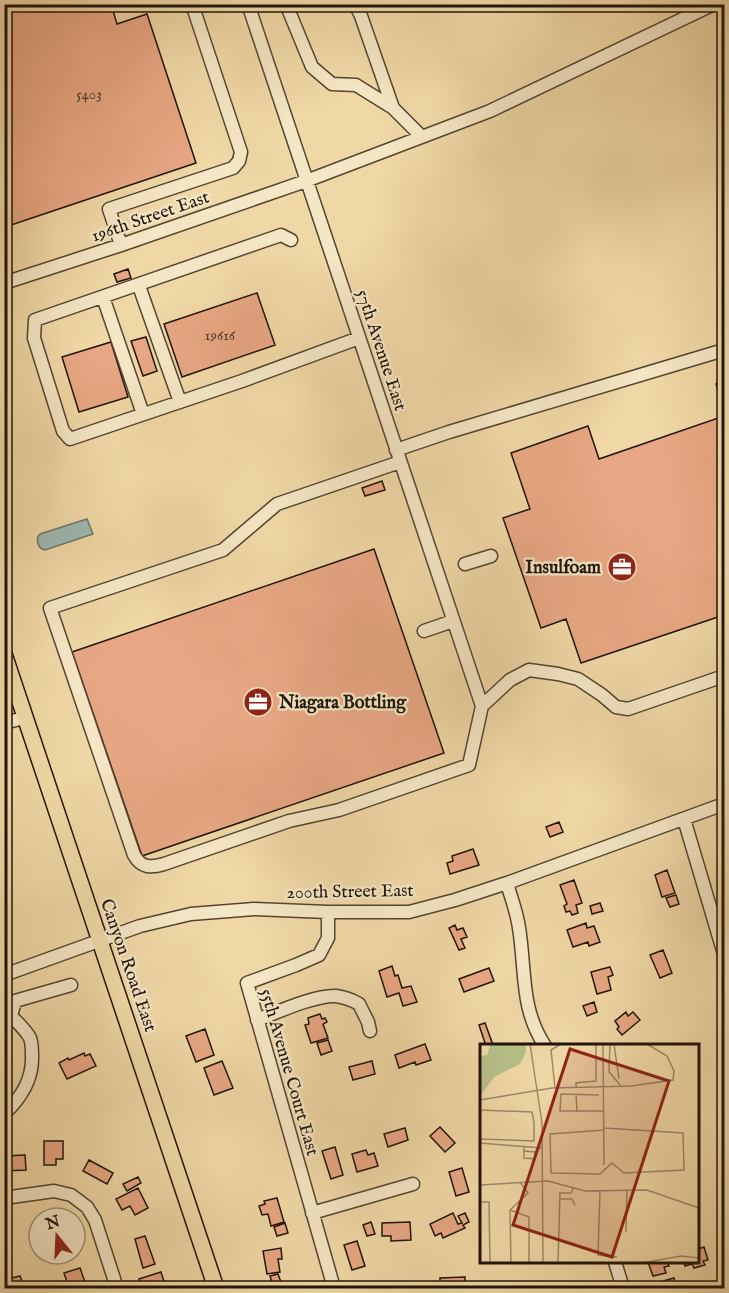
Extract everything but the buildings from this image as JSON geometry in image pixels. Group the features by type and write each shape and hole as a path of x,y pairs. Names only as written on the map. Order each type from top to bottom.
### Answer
{"main road":[{"name":"Canyon Road East","path":"4,654 214,1283"}],"street":[{"path":"121,245 109,209 233,168 239,161 241,152 192,4"},
{"name":"57th Avenue East","path":"248,4 482,706"},
{"path":"286,4 312,67 332,84 356,85 393,108 421,136"},
{"path":"355,4 393,108"},
{"name":"196th Street East","path":"4,283 306,181 490,111 714,4"},
{"path":"291,240 281,235 35,320 34,338 63,431 70,439 242,381 359,338"},
{"path":"139,285 180,402"},
{"path":"103,297 143,414"},
{"path":"724,350 472,425 277,504 223,550 51,608 134,855 137,861 149,867 164,864 289,821 339,810 469,765 482,706 510,680 529,670 578,679 616,707 628,709 724,676"},
{"path":"465,564 491,556"},
{"path":"424,631 453,621"},
{"path":"4,723 24,718"},
{"path":"4,791 4,804"},
{"name":"200th Street East","path":"4,975 140,926 191,914 254,909 409,912 507,883 724,804"},
{"path":"684,819 724,954"},
{"path":"507,883 520,930 528,1008 544,1044"},
{"name":"55th Avenue Court East","path":"328,912 328,938 319,955 247,983 333,1288"},
{"path":"4,1114 25,1090 32,1061 30,1037 8,1016 15,1001 71,985"},
{"path":"258,1020 321,997 336,996 353,1000 358,1004 368,1022 370,1032"},
{"path":"312,1213 413,1184"},
{"path":"4,1198 54,1191 76,1198 87,1207 95,1220 117,1288"},
{"path":"615,1263 623,1288"}],"water":[{"path":"87,519 93,534 45,550 39,546 40,534"}],"place":[{"name":"Insulfoam","path":"622,567"},
{"name":"Niagara Bottling","path":"258,702"}]}
